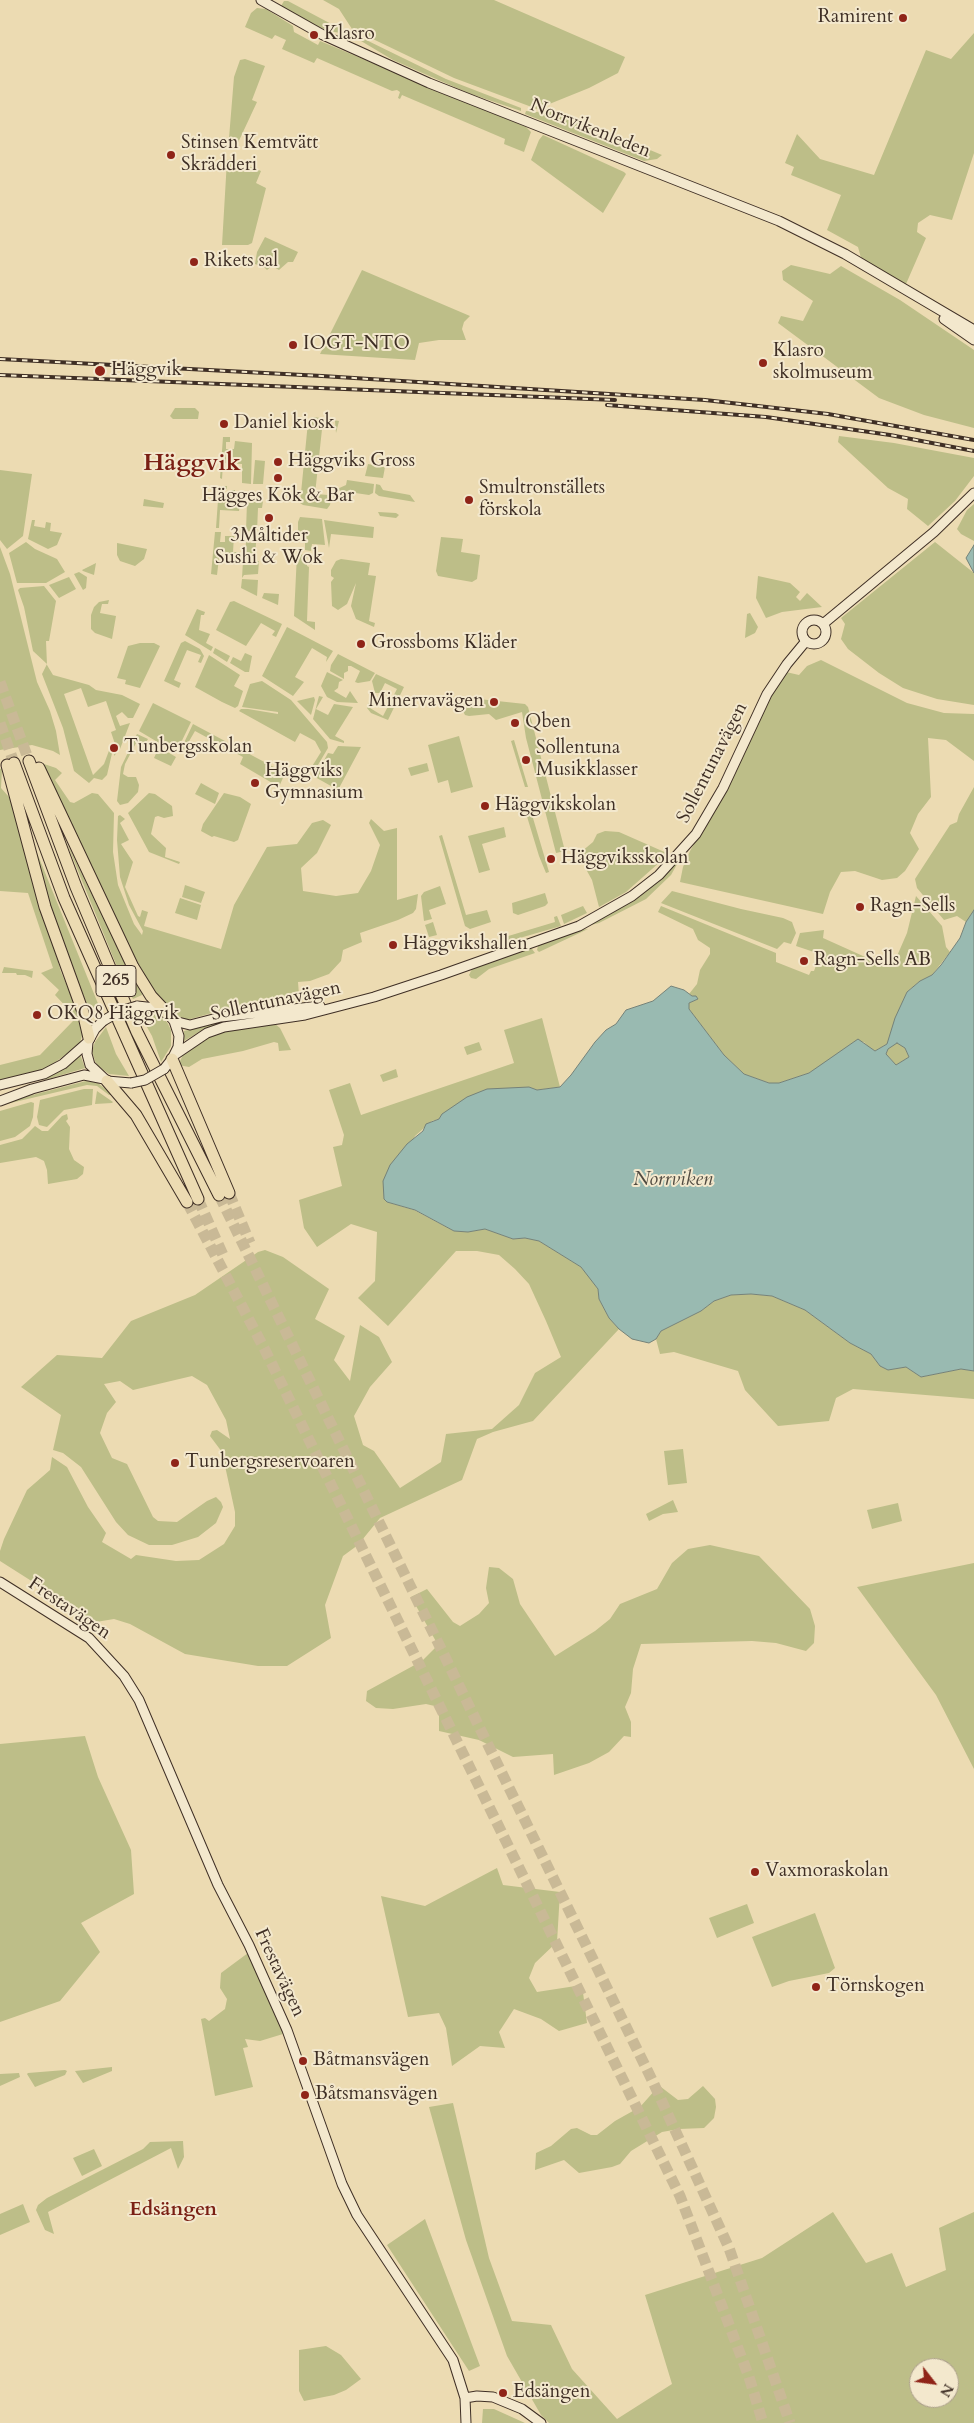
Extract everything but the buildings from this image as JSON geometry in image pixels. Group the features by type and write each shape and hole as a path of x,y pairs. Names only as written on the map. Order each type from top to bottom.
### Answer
{"highway":[{"name":"265","path":"170,1017 151,996 133,967 33,762 76,886 138,1032 224,1194 174,1056"},
{"name":"265","path":"88,1040 83,1012 45,907 11,764 64,898 192,1201 136,1115 105,1080"}],"street":[{"name":"Norrvikenleden","path":"261,0 323,35 429,82 779,221 845,254 974,330"},
{"name":"Norrvikenleden","path":"905,291 974,340"},
{"name":"Sollentunavägen","path":"823,624 934,532 974,493"},
{"name":"Sollentunavägen","path":"806,642 802,632 804,625 814,620 823,624"},
{"name":"Sollentunavägen","path":"806,642 814,644 821,642 826,636 823,624"},
{"name":"Sollentunavägen","path":"174,1056 207,1033 224,1026 297,1017 441,975 579,926 632,896 659,875 688,845 723,788 744,739 767,694 787,664 806,642"},
{"name":"Sollentunavägen","path":"170,1017 190,1024 221,1017 360,1000"},
{"path":"0,1085 44,1074 62,1064 88,1040 103,1021 120,1011 137,1006 156,1008 170,1017 179,1036 174,1056 164,1070 145,1080 131,1083 84,1075 0,1100"},
{"path":"88,1040 87,1054 90,1064 105,1080"},
{"name":"Frestavägen","path":"0,1582 90,1638 124,1676 139,1700 218,1885 249,1945 287,2030 342,2184 357,2215 446,2347 460,2377 465,2398 466,2423"},
{"path":"465,2398 477,2396 500,2399 522,2409 541,2423"}],"green space":[{"path":"323,0 494,0 625,57 618,73 589,88 537,109 454,78 352,29 339,9"},
{"path":"284,1 288,1 352,35 329,31 314,25 281,6"},
{"path":"257,8 266,9 293,26 294,32 318,45 320,41 526,127 531,132 524,152 504,144 505,139 402,95 400,99 398,98 400,92 397,90 392,91 317,58 314,63 282,49 286,40 275,35 272,39 245,27 251,13"},
{"path":"974,33 974,153 952,220 930,215 918,223 917,232 926,238 906,284 861,258 858,247 827,230 841,195 791,175 794,167 785,163 797,134 820,159 874,175 926,50 951,59"},
{"path":"360,37 446,79 521,108 521,111 468,93 393,60 356,38"},
{"path":"245,59 265,66 252,100 257,102 236,147 229,143 234,77 240,60"},
{"path":"552,109 662,155 657,159 644,161 525,114 526,111 537,112"},
{"path":"543,135 626,174 603,213 531,160"},
{"path":"231,159 261,171 256,183 266,188 252,243 248,245 222,245 227,160"},
{"path":"265,237 298,252 293,262 288,262 279,270 272,266 267,270 264,267 265,264 261,266 255,264 257,252"},
{"path":"791,265 830,274 841,266 900,300 974,350 974,428 924,415 879,398 778,323 781,316 803,321 813,301 783,280 782,271"},
{"path":"362,270 470,316 464,322 462,329 466,340 439,340 419,343 415,360 320,354"},
{"path":"175,408 195,408 199,412 198,419 173,419 170,416"},
{"path":"310,418 339,421 336,433 335,421 323,420 315,494 328,495 329,492 332,493 330,505 327,509 300,503 308,422"},
{"path":"839,436 894,443 974,458 974,476 955,501 928,526 907,509 908,499 888,488 838,442"},
{"path":"223,437 230,437 230,442 226,442 226,449 234,449 235,441 252,443 251,484 242,483 242,464 223,463 222,479 220,478"},
{"path":"255,460 265,461 263,484 253,484"},
{"path":"368,464 385,467 383,478 365,476"},
{"path":"0,470 32,474 23,536 7,549 0,540"},
{"path":"347,480 374,484 373,493 369,495 335,490 346,485"},
{"path":"376,484 380,485 383,490 410,495 415,502 379,496 375,493"},
{"path":"219,486 227,486 227,489 224,489 224,495 229,495 230,490 235,490 235,502 240,503 239,511 220,510 219,528 216,528"},
{"path":"257,498 263,501 262,508 258,508 257,532 246,531 247,502 255,502"},
{"path":"144,499 164,503 163,508 143,506"},
{"path":"974,504 974,541 961,534 957,529 967,510"},
{"path":"378,512 396,513 399,515 396,518 380,516"},
{"path":"300,517 322,519 325,545 312,544 311,551 305,550 305,541 298,540 298,522"},
{"path":"32,520 35,520 34,526 45,528 46,522 51,523 50,531 62,533 57,545 48,549 28,539"},
{"path":"324,520 374,527 373,538 331,534 329,548"},
{"path":"215,532 221,532 220,542 225,542 225,536 234,536 233,552 240,552 240,560 219,558 217,575 211,574"},
{"path":"441,537 463,539 461,552 480,555 477,579 472,582 438,576 436,571"},
{"path":"26,542 35,549 57,559 65,572 46,583 17,583 9,553"},
{"path":"246,542 256,543 255,559 245,559"},
{"path":"935,542 974,573 974,705 937,699 903,688 879,673 848,649 841,639 845,624 841,618"},
{"path":"117,543 147,549 144,559 135,566 120,561 117,555"},
{"path":"0,547 10,574 37,682 50,711 56,731 60,755 32,745 0,750"},
{"path":"297,554 307,555 307,566 309,567 307,621 315,622 315,630 294,616"},
{"path":"341,559 370,563 368,575 376,576 369,621 375,623 374,627 356,619 351,606 356,583 347,604 338,610 332,606 331,582 334,578 331,576 331,570 336,561"},
{"path":"243,561 259,561 258,574 244,575 242,578"},
{"path":"96,563 94,575 82,570"},
{"path":"79,572 87,577 86,588 83,590 74,574"},
{"path":"758,576 790,583 800,592 796,597 800,601 807,593 822,607 782,612 766,618 756,598"},
{"path":"69,577 76,589 59,598 49,585"},
{"path":"242,579 258,580 257,596 241,588"},
{"path":"44,586 56,601 49,641 46,641 47,664 33,651 24,607 18,590 20,588"},
{"path":"264,593 279,594 278,605 262,598"},
{"path":"109,600 108,604 102,604 100,613 116,616 112,639 95,633 91,629 91,615 94,607 99,602"},
{"path":"234,601 282,624 276,637 272,635 275,631 261,623 246,646 216,630 230,602"},
{"path":"197,609 205,612 204,615 201,615 199,630 210,634 206,643 213,647 211,651 185,635"},
{"path":"750,613 758,627 755,633 745,638 747,614"},
{"path":"287,627 333,651 326,662 327,657 312,648 295,677 304,682 293,696 262,676"},
{"path":"185,641 200,649 204,656 201,663 198,662 201,655 187,650 174,680 181,683 179,688 164,681 181,643"},
{"path":"140,643 154,643 160,646 140,688 125,684 126,680 117,678 128,646"},
{"path":"215,648 230,656 227,662 213,653"},
{"path":"245,653 252,656 249,672 245,672 230,663 233,657 241,661"},
{"path":"338,654 375,673 370,681 355,682 360,671 351,666 348,666 348,671 344,673 344,679 330,671 331,665"},
{"path":"209,655 240,675 234,686 243,691 238,706 235,708 195,687"},
{"path":"821,660 907,703 944,713 974,714 974,761 946,740 928,738 931,797 918,814 910,833 919,849 905,871 897,878 882,880 855,871 841,872 830,892 823,914 680,882 683,867 690,851 727,788 769,698 786,672 799,675 807,666"},
{"path":"47,664 53,675 89,685 96,690 122,695 140,704 133,718 128,718 122,712 116,716 120,726 130,723 120,749 114,756 115,744 111,732 116,730 106,701 88,707 81,688 64,694 93,775 104,764 110,748 113,749 107,775 102,780 94,778 89,783 74,771 63,728 42,674"},
{"path":"327,672 343,680 339,682 338,688 334,691 346,698 350,691 358,703 337,702 327,697 321,686"},
{"path":"376,674 404,687 388,720 371,713 367,708 369,702 374,702 370,708 383,716 397,689 385,683 380,693 375,693 372,681"},
{"path":"262,681 291,700 327,742 328,748 315,770 311,768 321,752 315,741 300,733 295,742 239,711 241,709 248,709 278,714 278,712 242,707 250,684"},
{"path":"319,696 323,697 316,709 328,715 334,704 353,707 335,736 344,741 344,743 330,739 313,719"},
{"path":"314,697 315,700 311,715 297,701"},
{"path":"460,697 525,704 528,707 565,851 556,853 526,738 522,712 496,720 489,714 469,716 465,715 460,705"},
{"path":"153,703 191,722 176,753 139,731"},
{"path":"193,724 285,773 279,787 240,764 243,757 195,731 184,750 181,749"},
{"path":"137,734 148,739 144,746 136,743 125,764 123,774 128,777 136,777 139,785 138,792 128,803 120,805 117,801 121,767"},
{"path":"459,736 473,787 451,793 448,780 438,783 428,745"},
{"path":"514,740 528,787 525,787 511,741"},
{"path":"338,746 361,747 338,790 315,777 328,753 333,754"},
{"path":"159,747 176,757 171,766 154,758"},
{"path":"41,763 56,768 62,773 55,780 70,802 74,803 92,793 98,794 114,813 113,852 118,885 134,924 142,935 143,931 129,905 120,877 117,840 118,816 120,815 125,819 120,823 129,840 121,844 133,862 125,887 138,916 140,917 142,910 148,912 144,926 221,949 234,905 267,847 297,844 312,823 323,820 331,825 317,853 301,868 303,891 336,896 358,893 371,871 380,845 369,823 371,819 384,831 397,828 397,900 418,894 416,909 413,913 398,920 360,933 362,942 343,950 341,961 329,974 310,981 298,982 299,995 297,995 297,1002 226,1009 187,1020 176,1015 159,1000 144,979"},
{"path":"427,763 429,771 411,776 408,768"},
{"path":"2,768 1,788 9,797 17,818 61,972 84,1026 80,1044 50,1066 29,1075 0,1080 0,1065 40,1055 73,1021 71,1012 55,995 59,990 41,973 53,968 28,893 0,891 0,769"},
{"path":"201,783 219,793 215,804 195,794"},
{"path":"974,787 974,910 966,922 957,916 944,920 917,888 915,879 950,825 957,822 959,814"},
{"path":"149,793 155,794 172,806 173,816 155,817 151,834 166,848 165,857 180,862 179,864 149,852 128,813"},
{"path":"224,793 240,797 251,804 238,840 234,842 212,837 201,831 203,824"},
{"path":"530,808 549,872 546,873 525,810"},
{"path":"504,827 506,837 482,844 490,870 479,873 468,836"},
{"path":"27,828 101,1011 97,1014 91,1014 71,964 43,885"},
{"path":"605,831 619,832 669,854 626,892 599,907 592,880 581,852 593,842 597,834"},
{"path":"442,835 466,915 487,910 491,922 470,929 465,926 439,836"},
{"path":"65,839 118,949 143,992 142,995 133,999 122,979"},
{"path":"680,859 671,875 646,899 599,923 591,925 638,897"},
{"path":"185,885 205,892 201,903 182,897"},
{"path":"440,886 446,904 429,910 432,919 424,921 421,896 424,892"},
{"path":"672,891 783,918 792,922 796,933 791,944 784,942 777,949 661,903"},
{"path":"545,893 548,903 545,906 518,915 513,913 512,903"},
{"path":"916,896 942,926 946,947 950,952 932,975 920,981 907,992 887,1044 875,1051 864,1042 854,1042 831,1060 809,1073 779,1083 769,1083 744,1074 724,1055 689,1009 689,1003 698,999 689,994 697,984 700,970 710,954 710,948 698,940 693,929 658,912 661,906 776,953 776,962 809,975 811,971 814,971 818,960 816,959 817,953 796,946 800,933 824,930 823,938 883,965 897,956 907,933"},
{"path":"180,898 201,905 197,920 175,913"},
{"path":"583,906 587,913 564,924 561,915"},
{"path":"557,916 561,926 506,942 505,937 555,922 554,917"},
{"path":"433,922 437,935 429,937 425,925"},
{"path":"588,929 539,952 537,950 538,946 580,930"},
{"path":"532,949 535,953 489,969 476,979 471,978 469,975 472,969"},
{"path":"4,967 33,971 32,978 25,975 17,975 16,973 2,973"},
{"path":"139,1013 150,1013 161,1017 167,1022 171,1030 171,1046 161,1062 152,1036"},
{"path":"542,1018 560,1087 537,1090 519,1088 450,1109 415,1136 387,1202 414,1210 454,1231 468,1232 485,1229 513,1239 525,1238 539,1241 581,1267 592,1279 598,1289 599,1299 609,1318 619,1329 533,1421 493,1432 477,1439 462,1480 380,1518 358,1545 343,1556 325,1605 331,1638 287,1666 258,1666 185,1654 130,1624 114,1619 96,1622 0,1561 0,1551 4,1539 27,1490 50,1470 52,1457 67,1467 88,1507 106,1533 102,1542 131,1559 136,1555 176,1561 199,1560 224,1544 235,1526 235,1512 222,1452 210,1436 212,1431 217,1430 230,1439 226,1420 207,1385 192,1376 133,1390 120,1381 104,1384 116,1402 107,1413 100,1433 112,1458 127,1464 153,1517 158,1521 177,1522 207,1501 216,1497 221,1502 223,1507 216,1523 198,1537 172,1545 149,1545 128,1535 116,1522 81,1467 63,1453 53,1450 61,1415 21,1387 57,1355 102,1358 131,1321 195,1295 258,1252 265,1250 283,1257 329,1289 315,1319 345,1336 334,1360 350,1381 360,1325 379,1337 392,1362 370,1387 354,1416 363,1445 374,1451 400,1488 441,1462 446,1434 492,1429 519,1405 535,1373 561,1357 529,1284 515,1269 499,1255 477,1251 456,1251 388,1326 358,1298 375,1281 377,1232 351,1224 317,1247 304,1228 299,1200 342,1186 333,1147 342,1145 344,1135 329,1090 350,1083 361,1115 514,1063 504,1030"},
{"path":"224,1021 204,1029 184,1041 184,1031"},
{"path":"275,1024 280,1028 291,1050 279,1051 278,1043 274,1042 243,1051 202,1059 189,1067 178,1065 183,1055 215,1033 239,1027"},
{"path":"106,1027 116,1054 129,1076 109,1074 98,1066 95,1061 92,1051 95,1042"},
{"path":"479,1042 482,1050 467,1055 464,1047"},
{"path":"897,1042 905,1048 909,1057 896,1065 886,1054 888,1049"},
{"path":"80,1054 85,1068 45,1080 44,1078 62,1069"},
{"path":"396,1069 398,1077 383,1082 380,1075"},
{"path":"86,1081 98,1083 113,1095 109,1095 97,1086 87,1085 2,1105 13,1100"},
{"path":"84,1089 93,1089 92,1105 64,1110 47,1127 39,1125 37,1117 40,1100"},
{"path":"97,1091 113,1102 95,1104"},
{"path":"31,1102 34,1103 30,1126 15,1137 0,1141 0,1111"},
{"path":"67,1114 68,1119 66,1121 70,1127 69,1149 74,1160 84,1167 83,1174 77,1179 48,1184 44,1161 36,1157 0,1163 0,1145 22,1139 35,1126 42,1131 48,1131 62,1116"},
{"path":"731,1295 772,1296 805,1310 850,1343 871,1354 880,1366 888,1370 906,1367 921,1377 961,1369 974,1371 974,1399 853,1389 836,1398 829,1421 778,1426 745,1390 738,1371 674,1352 660,1354 656,1339 661,1331 701,1311 714,1301"},
{"path":"683,1449 687,1483 668,1485 664,1451"},
{"path":"673,1500 678,1512 663,1514 649,1521 646,1514"},
{"path":"898,1503 902,1521 872,1529 867,1510"},
{"path":"710,1545 759,1556 810,1609 815,1626 814,1643 806,1651 776,1643 752,1641 641,1644 633,1669 631,1693 625,1707 631,1722 631,1737 624,1736 609,1752 589,1763 554,1775 553,1754 513,1757 479,1740 439,1731 439,1707 426,1704 393,1709 376,1708 366,1701 367,1691 422,1661 438,1645 411,1597 427,1589 453,1622 460,1626 479,1614 489,1603 486,1588 489,1567 499,1568 513,1579 520,1604 555,1656 595,1631 610,1619 620,1604 657,1589 672,1563 688,1549"},
{"path":"974,1563 974,1769 936,1695 857,1587"},
{"path":"85,1736 98,1777 131,1850 134,1894 81,1923 100,1952 60,2001 0,2022 0,1744"},
{"path":"497,1868 503,1885 560,1892 557,1942 535,1963 529,1978 537,1992 582,1985 587,2023 559,2031 541,2019 514,2009 499,2032 505,2048 480,2046 452,2066 446,2028 439,2013 408,2017 381,1896 425,1906"},
{"path":"747,1904 754,1923 717,1938 709,1918"},
{"path":"815,1913 835,1968 829,1973 789,1981 772,1987 752,1937"},
{"path":"248,1953 272,2002 283,2034 260,2041 245,2039 248,2047 243,2048 253,2087 215,2096 201,2019 205,2018 209,2021 225,2009 227,1999 220,1988 221,1973"},
{"path":"112,2067 112,2071 83,2083 75,2071"},
{"path":"67,2071 65,2075 35,2087 27,2074 28,2073"},
{"path":"19,2073 20,2077 0,2086 0,2074"},
{"path":"703,2086 715,2099 716,2107 714,2118 704,2128 662,2132 631,2151 620,2164 612,2167 579,2173 564,2160 535,2170 536,2153 551,2146 571,2129 577,2128 591,2135 597,2135 615,2121 640,2107 656,2089 661,2087 678,2100 688,2099"},
{"path":"453,2103 489,2258 512,2321 551,2325 572,2369 617,2419 672,2384 645,2295 762,2258 833,2212 866,2263 892,2253 906,2287 946,2270 939,2228 974,2212 974,2423 549,2423 541,2415 507,2356 466,2240 429,2107"},
{"path":"183,2141 184,2157 178,2169 171,2148 48,2212 54,2234 45,2230 36,2210 38,2205 47,2198 143,2149 150,2142"},
{"path":"94,2149 102,2166 82,2176 73,2158"},
{"path":"23,2204 30,2222 0,2235 0,2214"},
{"path":"425,2219 480,2366 469,2371 387,2245"},
{"path":"326,2346 341,2355 361,2379 346,2390 334,2395 304,2401 299,2391 299,2350"},
{"path":"483,2409 494,2409 525,2423 482,2423"}],"water":[{"path":"974,545 974,573 966,558"},
{"name":"Norrviken","path":"974,910 974,1371 961,1369 921,1377 906,1367 888,1370 880,1366 871,1354 850,1343 805,1310 772,1296 751,1294 731,1295 714,1301 701,1311 661,1331 656,1339 649,1343 632,1339 609,1318 599,1299 598,1289 581,1267 539,1241 525,1238 513,1239 485,1229 468,1232 454,1231 415,1210 387,1202 384,1199 383,1181 390,1165 407,1144 423,1131 426,1124 439,1119 442,1114 467,1097 487,1089 529,1087 537,1090 560,1087 595,1042 606,1030 616,1024 626,1010 653,1001 671,986 696,996 698,999 689,1003 689,1009 724,1055 744,1074 769,1083 779,1083 809,1073 858,1039 875,1051 887,1044 895,1018 907,992 920,981 932,975 941,965 960,938 966,922","holes":["897,1043 905,1048 909,1057 896,1065 886,1054 888,1049"]}],"tunnel":[{"path":"0,682 29,761"},
{"path":"0,723 14,763"},
{"path":"229,1193 250,1243"},
{"path":"219,1195 653,2082 729,2248 790,2423"},
{"path":"198,1199 223,1255"},
{"path":"187,1202 265,1350 680,2196 749,2377 763,2423"}],"railway":[{"path":"0,359 322,376 705,400 828,414 974,440"},
{"path":"0,375 615,400"},
{"path":"607,405 766,417 890,435 974,451"}],"place":[{"name":"Ramirent","path":"903,18"},
{"name":"Klasro","path":"314,35"},
{"name":"Stinsen Kemtvätt Skrädderi","path":"171,155"},
{"name":"Rikets sal","path":"194,262"},
{"name":"IOGT-NTO","path":"293,345"},
{"name":"Klasro skolmuseum","path":"763,363"},
{"name":"Häggvik","path":"100,371"},
{"name":"Daniel kiosk","path":"224,424"},
{"name":"Häggviks Gross","path":"278,462"},
{"name":"Hägges Kök & Bar","path":"278,478"},
{"name":"Smultronställets förskola","path":"469,500"},
{"name":"3Måltider Sushi & Wok","path":"269,518"},
{"name":"Grossboms Kläder","path":"361,644"},
{"name":"Minervavägen","path":"494,702"},
{"name":"Qben","path":"515,723"},
{"name":"Tunbergsskolan","path":"114,748"},
{"name":"Sollentuna Musikklasser","path":"526,760"},
{"name":"Häggviks Gymnasium","path":"255,783"},
{"name":"Häggvikskolan","path":"485,806"},
{"name":"Häggviksskolan","path":"551,859"},
{"name":"Ragn-Sells","path":"860,907"},
{"name":"Häggvikshallen","path":"393,945"},
{"name":"Ragn-Sells AB","path":"804,961"},
{"name":"OKQ8 Häggvik","path":"37,1015"},
{"name":"Tunbergsreservoaren","path":"175,1463"},
{"name":"Vaxmoraskolan","path":"755,1872"},
{"name":"Törnskogen","path":"816,1987"},
{"name":"Båtmansvägen","path":"303,2061"},
{"name":"Båtsmansvägen","path":"305,2095"},
{"name":"Edsängen","path":"503,2393"}],"district":[{"name":"Häggvik","path":"192,464"},
{"name":"Edsängen","path":"173,2210"}]}
